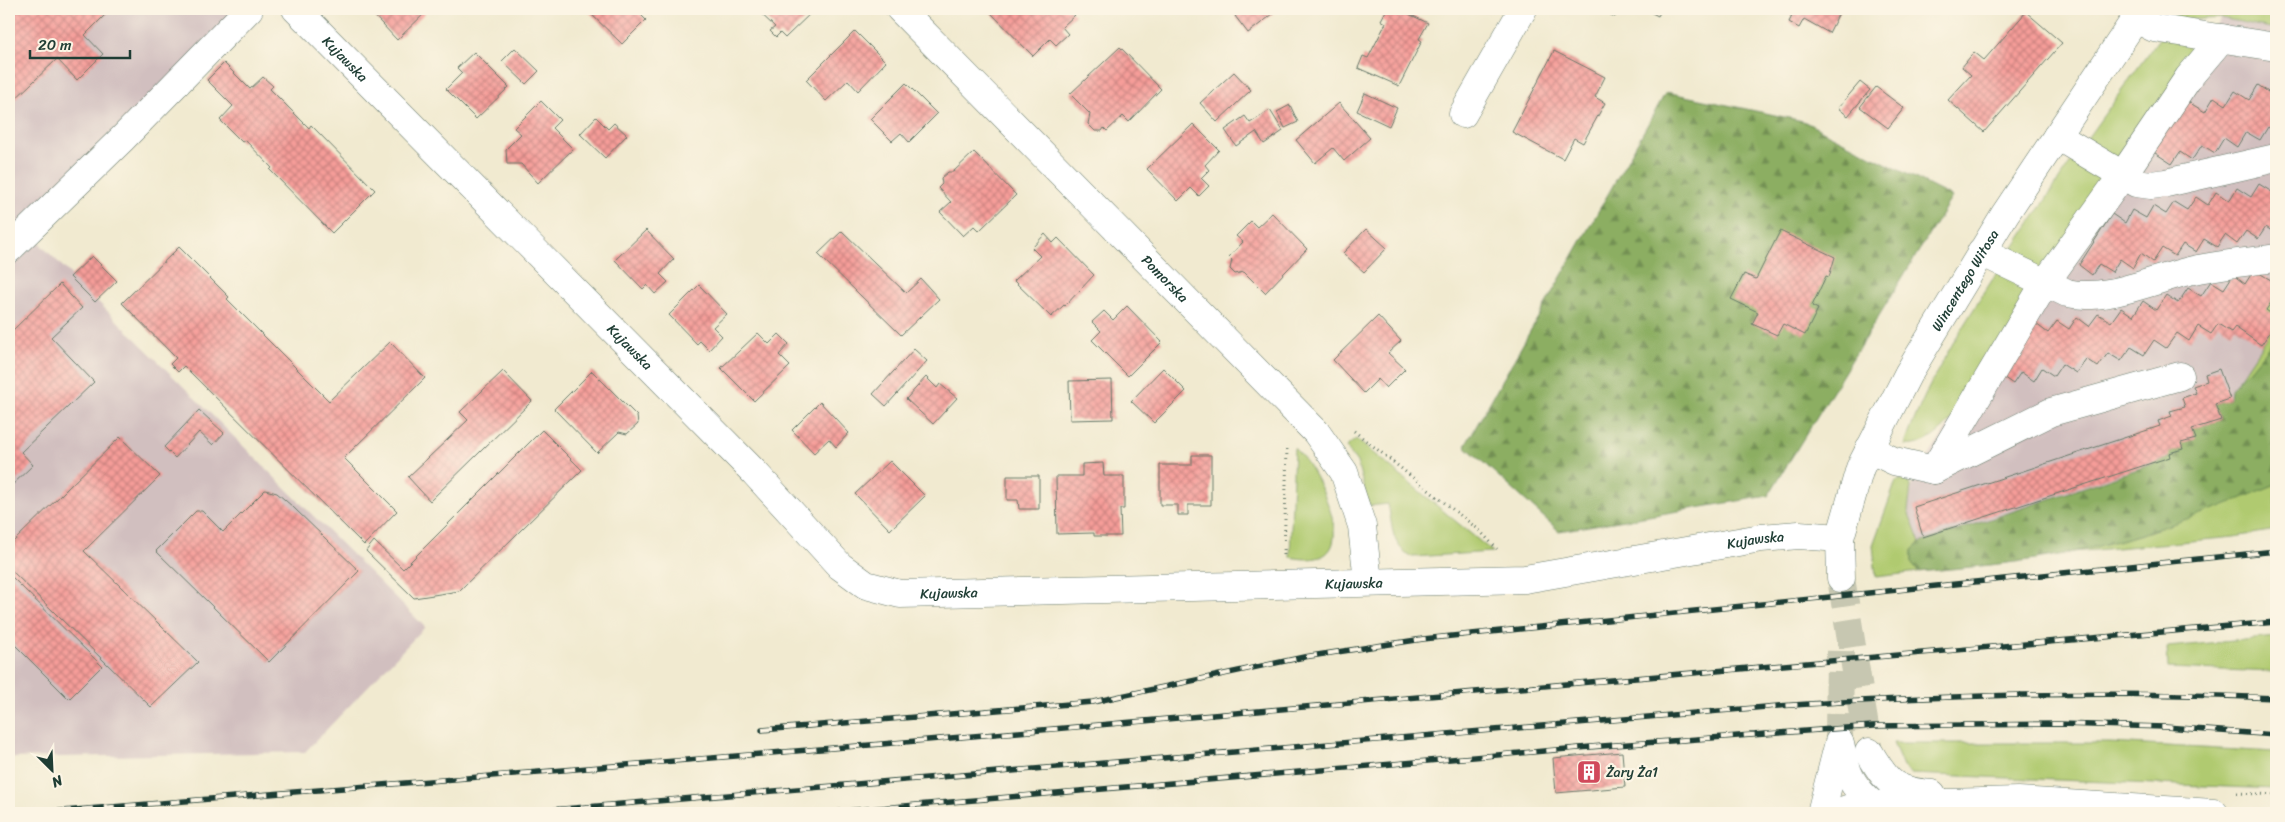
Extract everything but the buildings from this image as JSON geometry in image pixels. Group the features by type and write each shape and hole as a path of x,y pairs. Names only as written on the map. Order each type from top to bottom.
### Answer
{"street":[{"path":"9,249 122,139 250,9"},
{"name":"Kujawska","path":"296,9 754,472 840,566 866,586 900,594 1525,579 1761,538 1799,535 1840,538"},
{"name":"Pomorska","path":"900,9 1316,432 1344,472 1362,526 1368,582"},
{"path":"1463,114 1523,9"},
{"path":"2139,14 2154,28 2276,47"},
{"name":"Wincentego Witosa","path":"1841,576 1840,538 1860,468 1908,374 1982,252 2139,14"},
{"path":"1934,470 2045,282 2122,176 2189,77 2222,38"},
{"path":"2057,136 2136,184 2150,185 2276,158"},
{"path":"1982,252 2075,295 2099,295 2192,270 2276,258"},
{"path":"1869,449 1894,461 1934,470 2051,412 2180,376"},
{"path":"1872,809 1849,778 1839,742 1827,811 1849,808 1872,809 2018,801"},
{"path":"1872,809 1870,752 1885,778 1894,785 1906,790 2018,801 2214,813"},
{"path":"1972,813 2018,801"}],"path":[{"path":"1316,432 1356,431 1479,530 1499,551"},
{"path":"1284,556 1287,440"}],"shaded area":[{"path":"9,9 246,9 9,245"},
{"path":"2221,18 2276,29 2276,338 2231,389 2230,399 2221,420 2193,429 2196,439 2170,457 1920,543 1908,511 1913,480 2040,285"},
{"path":"37,241 425,627 305,752 9,758 9,253"}],"green space":[{"path":"2177,9 2276,9 2276,29 2221,18 2169,21"},
{"path":"2160,37 2204,43 2120,168 2083,144"},
{"path":"1666,92 1803,121 1952,197 1768,496 1559,531 1465,446"},
{"path":"2077,153 2115,176 2045,277 2007,258"},
{"path":"2001,266 2040,285 1953,418 1932,438 1919,444 1905,445 1935,375"},
{"path":"2276,295 2276,317 2266,310"},
{"path":"2276,324 2276,338 2249,372 2242,375"},
{"path":"2276,338 2276,484 2177,523 2126,539 2074,552 2016,562 1919,572 1912,564 1912,550 1920,543 2170,458 2169,453 2183,449 2181,443 2196,439 2192,429 2221,420 2215,404 2230,399 2231,389 2242,375 2249,371"},
{"path":"1356,439 1493,552 1412,557 1405,552 1396,541 1388,504 1369,506 1357,462 1346,447"},
{"path":"1294,448 1306,461 1325,496 1334,529 1333,543 1326,554 1312,559 1290,557"},
{"path":"1906,479 1911,487 1908,511 1920,543 1912,550 1912,564 1919,572 1876,577 1873,545 1896,481"},
{"path":"2276,484 2276,530 2234,537 2073,552 2142,534"},
{"path":"2276,637 2276,672 2168,668 2167,647"},
{"path":"1893,743 2110,743 2276,752 2276,789 1911,774 1903,767"},
{"path":"1589,809 1590,813 1525,813"}],"tunnel":[{"path":"1841,578 1869,752"},
{"path":"1839,742 1840,651"}],"railway":[{"path":"762,730 1093,702 1304,657 1423,639 2276,551"},
{"path":"38,813 882,744 2276,622"},
{"path":"515,813 1778,706 1903,699 2089,694 2276,698"},
{"path":"823,813 1602,746 1873,726 2058,724 2165,727 2276,735"}],"place":[{"name":"Żary Ża1","path":"1589,772"}]}
